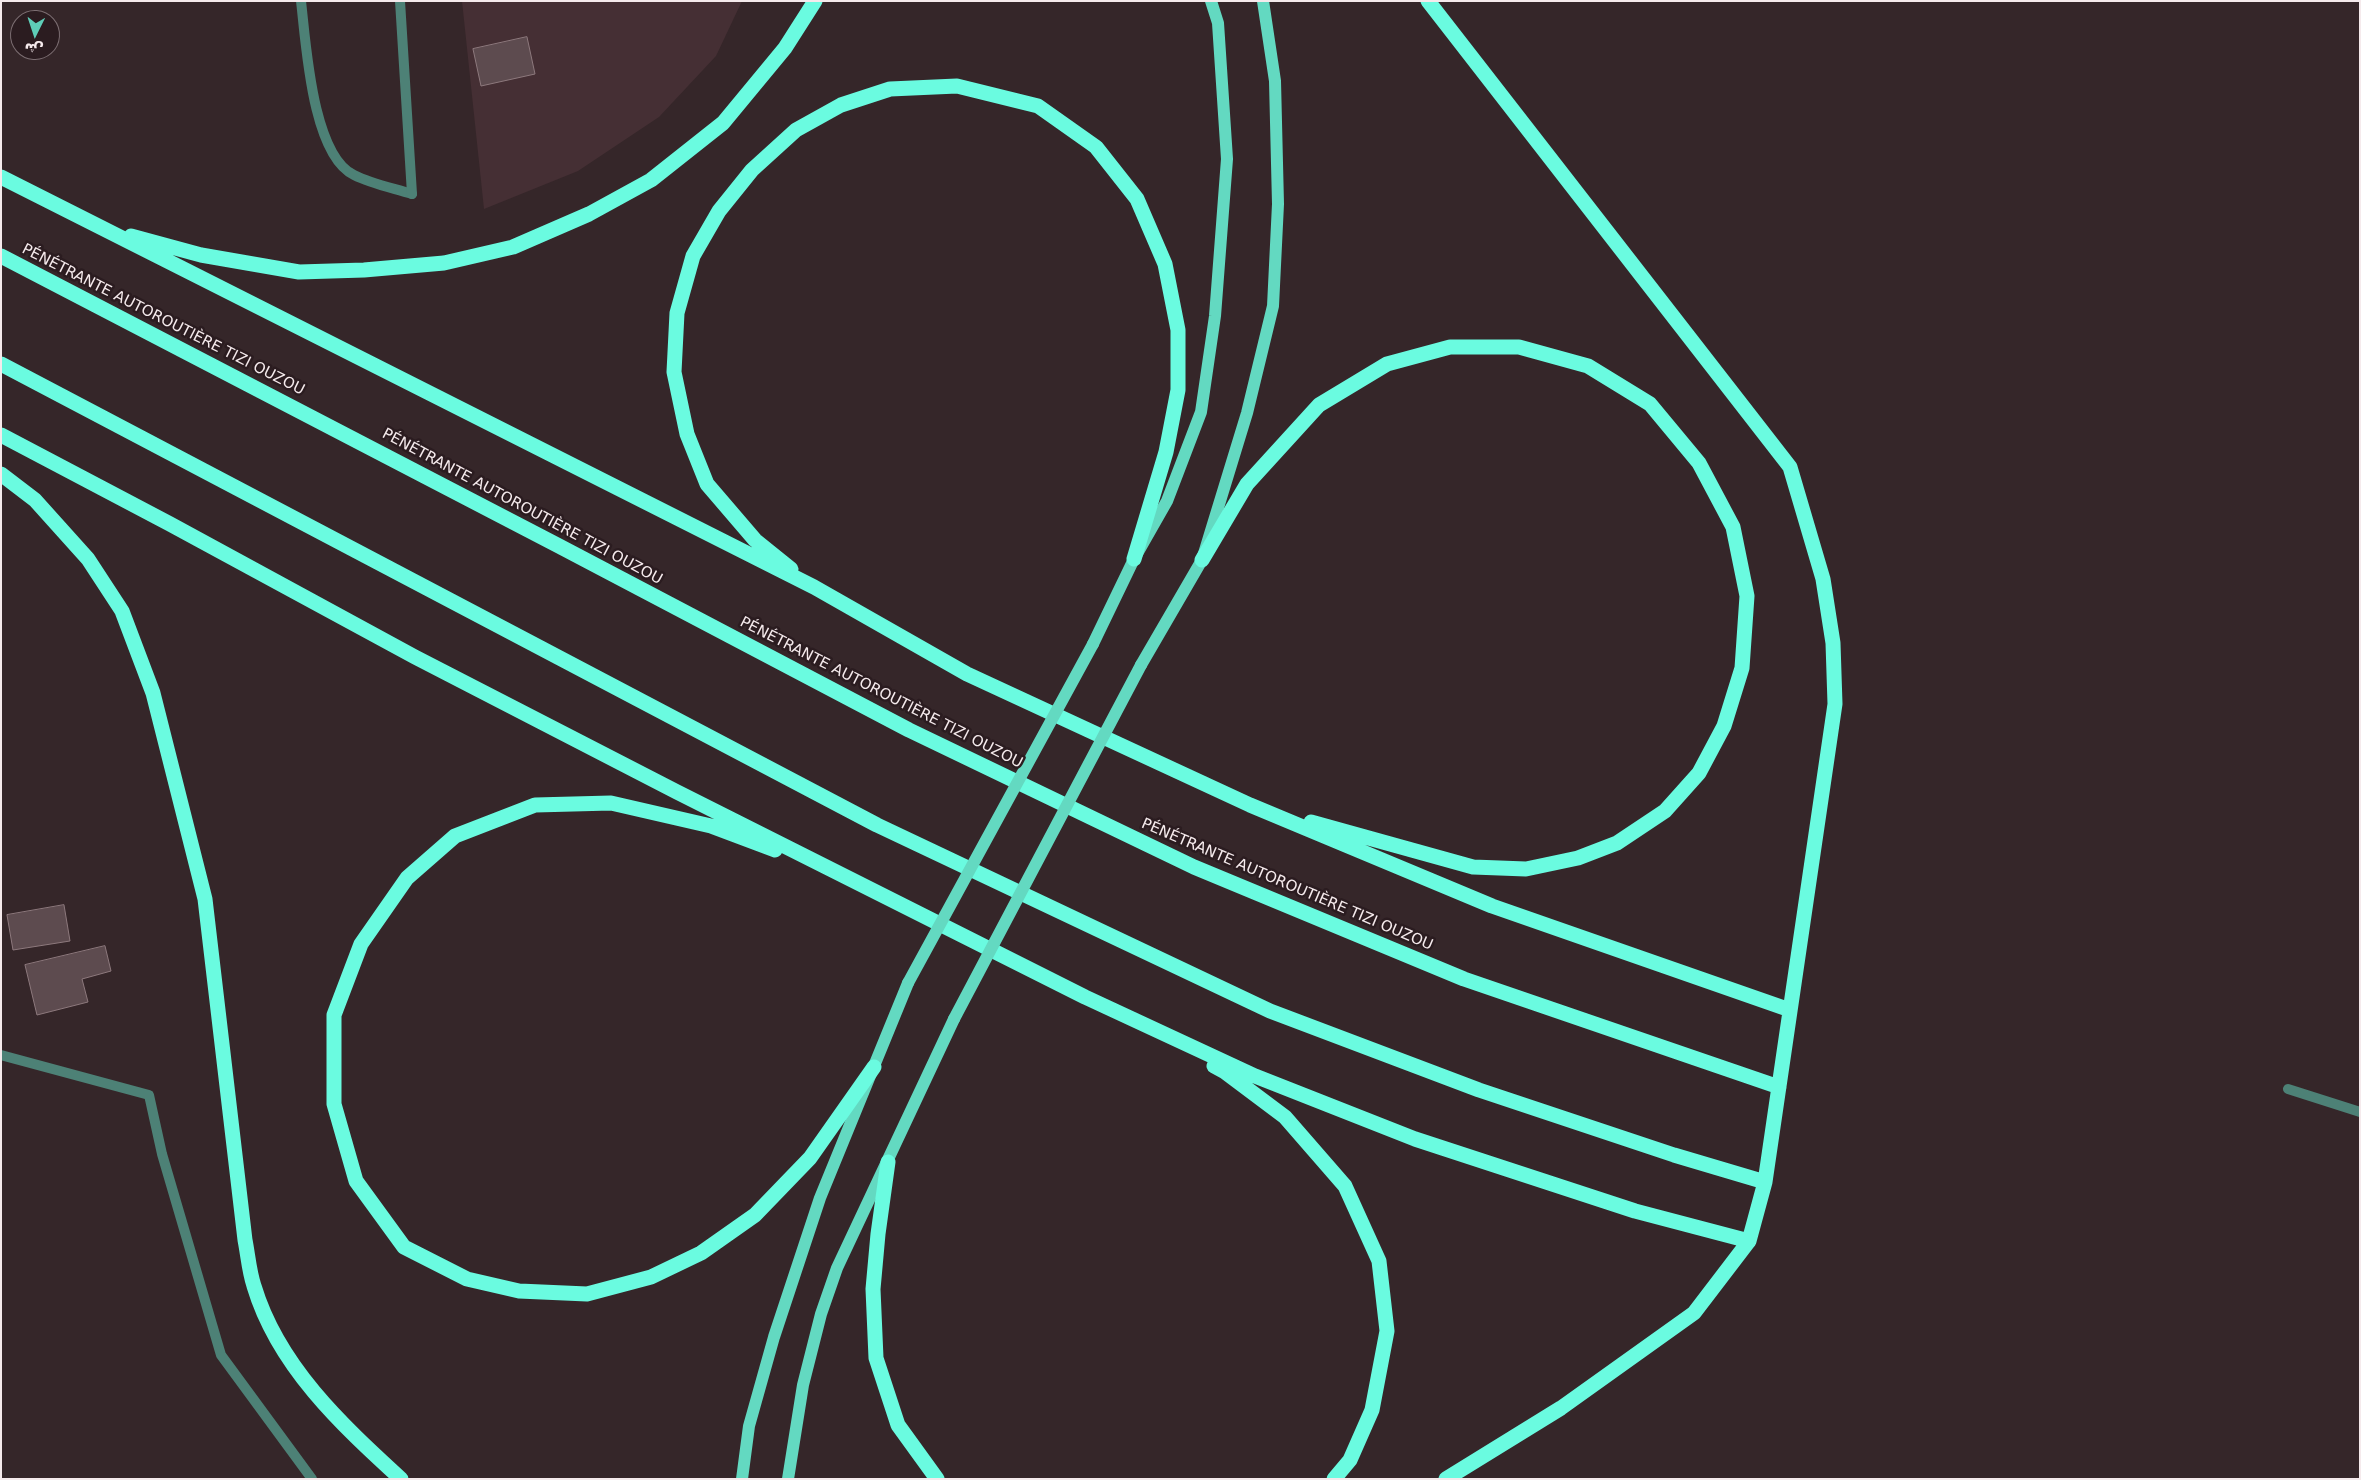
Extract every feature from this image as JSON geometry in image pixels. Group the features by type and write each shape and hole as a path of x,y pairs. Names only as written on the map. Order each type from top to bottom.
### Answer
{"highway":[{"path":"100,228 202,255 299,272 364,270 444,262 513,247 588,214 651,180 723,122 785,48 815,1"},
{"path":"1428,1 1790,467 1823,579 1833,643 1835,704 1765,1182 1749,1241 1694,1313 1562,1408 1446,1479"},
{"path":"814,587 755,540 707,484 686,434 674,372 677,313 693,256 719,211 752,170 796,130 841,105 890,89 957,86 1038,106 1096,147 1137,199 1165,264 1178,330 1178,390 1166,452 1134,559"},
{"path":"1,177 814,587 967,674 1250,805 1492,906 1790,1010"},
{"name":"PÉNÉTRANTE AUTOROUTIÈRE TIZI OUZOU","path":"1,256 551,541 909,730 1194,868 1464,979 1779,1086"},
{"path":"1202,560 1247,484 1319,405 1387,364 1450,347 1518,347 1588,366 1650,404 1699,463 1733,527 1747,596 1742,668 1724,726 1699,773 1665,811 1617,843 1578,858 1526,869 1473,867 1250,805"},
{"path":"1,364 877,825 1270,1011 1480,1090 1674,1155 1765,1182"},
{"path":"1,435 170,524 415,658 1085,997 1225,1072 1285,1117 1345,1186 1379,1261 1387,1331 1372,1410 1350,1460 1334,1479"},
{"path":"1,474 35,500 88,559 122,611 153,692 205,899 244,1230 254,1286 278,1343 314,1393 363,1445 401,1479"},
{"path":"862,884 711,826 611,803 535,805 455,836 407,878 361,944 334,1015 334,1104 356,1180 404,1247 467,1279 518,1291 587,1294 651,1277 701,1253 755,1215 810,1158 874,1067"},
{"path":"1085,997 1255,1076 1415,1138 1635,1211 1749,1241"},
{"path":"888,1162 878,1234 873,1290 876,1358 898,1425 937,1479"}],"main road":[{"path":"742,1479 749,1426 774,1337 820,1198 908,983 1093,644 1134,559 1167,501 1201,412 1215,316 1227,159 1218,23 1211,1"},
{"path":"788,1479 803,1385 820,1314 837,1268 954,1019 1141,665 1202,560 1247,413 1273,306 1278,204 1275,81 1263,1"}],"street":[{"path":"301,1 310,82 326,142 338,162 353,175 412,194 400,1"},
{"path":"1,1055 149,1095 162,1154 221,1355 312,1479"},
{"path":"2288,1089 2360,1112"}],"shaded area":[{"path":"462,1 742,1 716,56 659,117 578,171 484,209"}],"building":[{"path":"527,37 535,74 481,86 473,49"},
{"path":"64,905 70,941 13,950 7,915"},
{"path":"105,946 111,971 82,979 88,1002 37,1015 25,965"}]}
